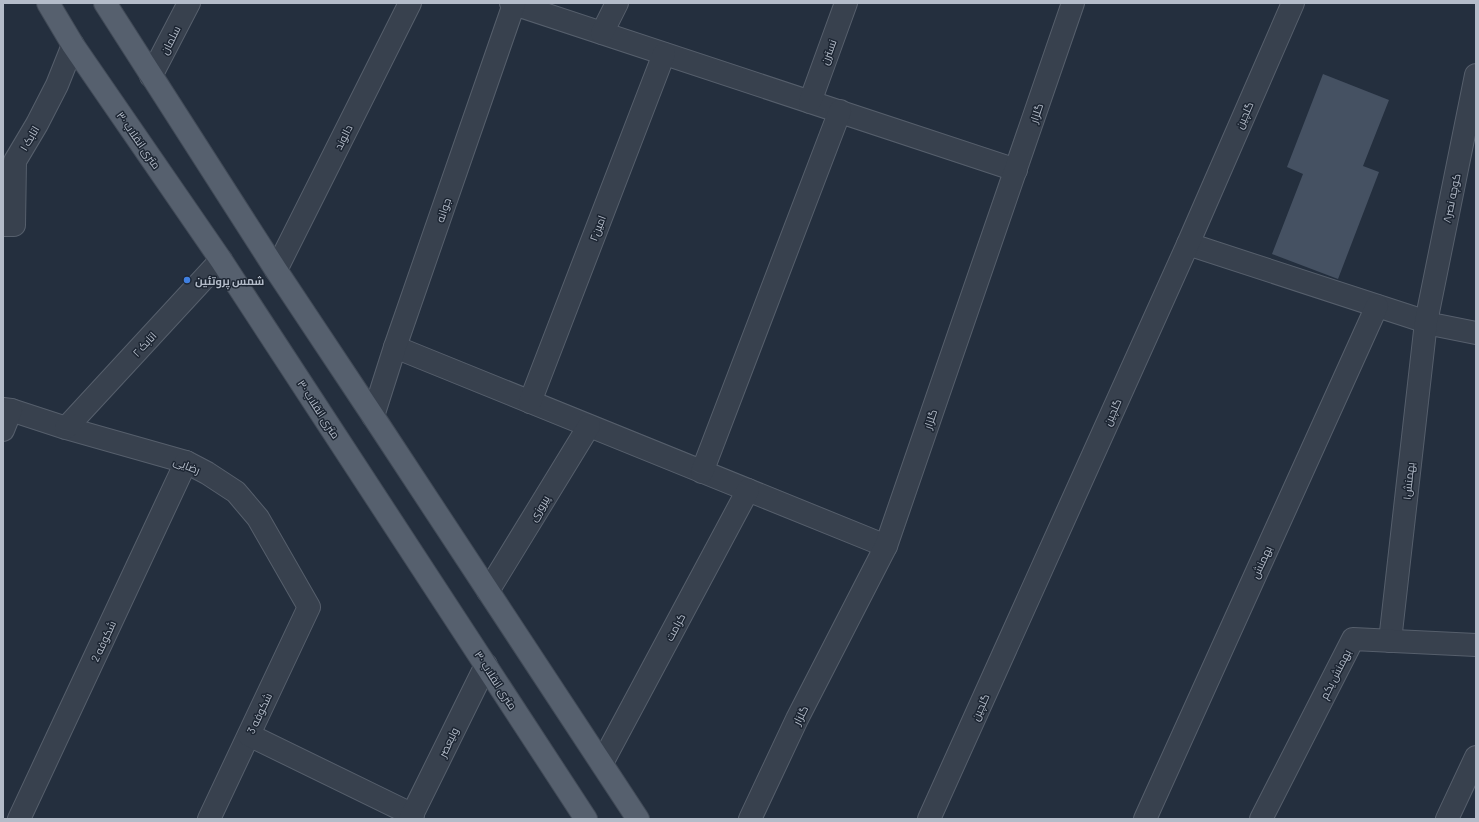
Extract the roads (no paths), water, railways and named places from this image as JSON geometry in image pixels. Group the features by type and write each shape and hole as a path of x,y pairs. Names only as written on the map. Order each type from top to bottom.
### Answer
{"main road":[{"name":"۳۰ متری انقلاب","path":"48,3 73,45 221,260 586,819"},
{"path":"104,3 276,270 638,819"}],"street":[{"name":"سلمان","path":"151,76 189,3"},
{"name":"دالوند","path":"276,270 410,3"},
{"path":"602,34 617,3"},
{"name":"نسترن","path":"810,102 846,3"},
{"name":"گلزار","path":"750,819 798,719 886,546 1074,3"},
{"name":"گلچین","path":"929,819 1188,244 1293,3"},
{"path":"513,4 1016,170"},
{"name":"جوانه","path":"373,416 395,347 513,4"},
{"name":"اتابک ۱","path":"3,225 14,225 15,161 54,92 73,45"},
{"name":"امین۲","path":"530,402 664,54"},
{"name":"کوچه نصر۸","path":"1426,322 1476,75"},
{"path":"702,472 840,111"},
{"path":"1188,244 1426,322 1476,333"},
{"name":"اتابک ۲","path":"66,428 221,260"},
{"name":"بهمنش","path":"1145,819 1377,306"},
{"name":"بهمنش۱","path":"1390,641 1426,322"},
{"path":"395,347 886,546"},
{"name":"رضایی","path":"6,416 66,428 186,462 207,473 236,492 258,518 309,607"},
{"name":"پیروزی","path":"488,591 589,426"},
{"name":"شکوفه 2","path":"19,819 186,462"},
{"name":"کرامت","path":"602,763 748,490"},
{"name":"شکوفه 3","path":"209,819 309,607"},
{"name":"بهمنش یکم","path":"1261,819 1353,639 1476,645"},
{"name":"ولیعصر","path":"412,817 486,665"},
{"path":"249,735 412,817"},
{"path":"1447,819 1476,758"}],"place":[{"name":"شمس پروتئین","path":"187,280"}]}
